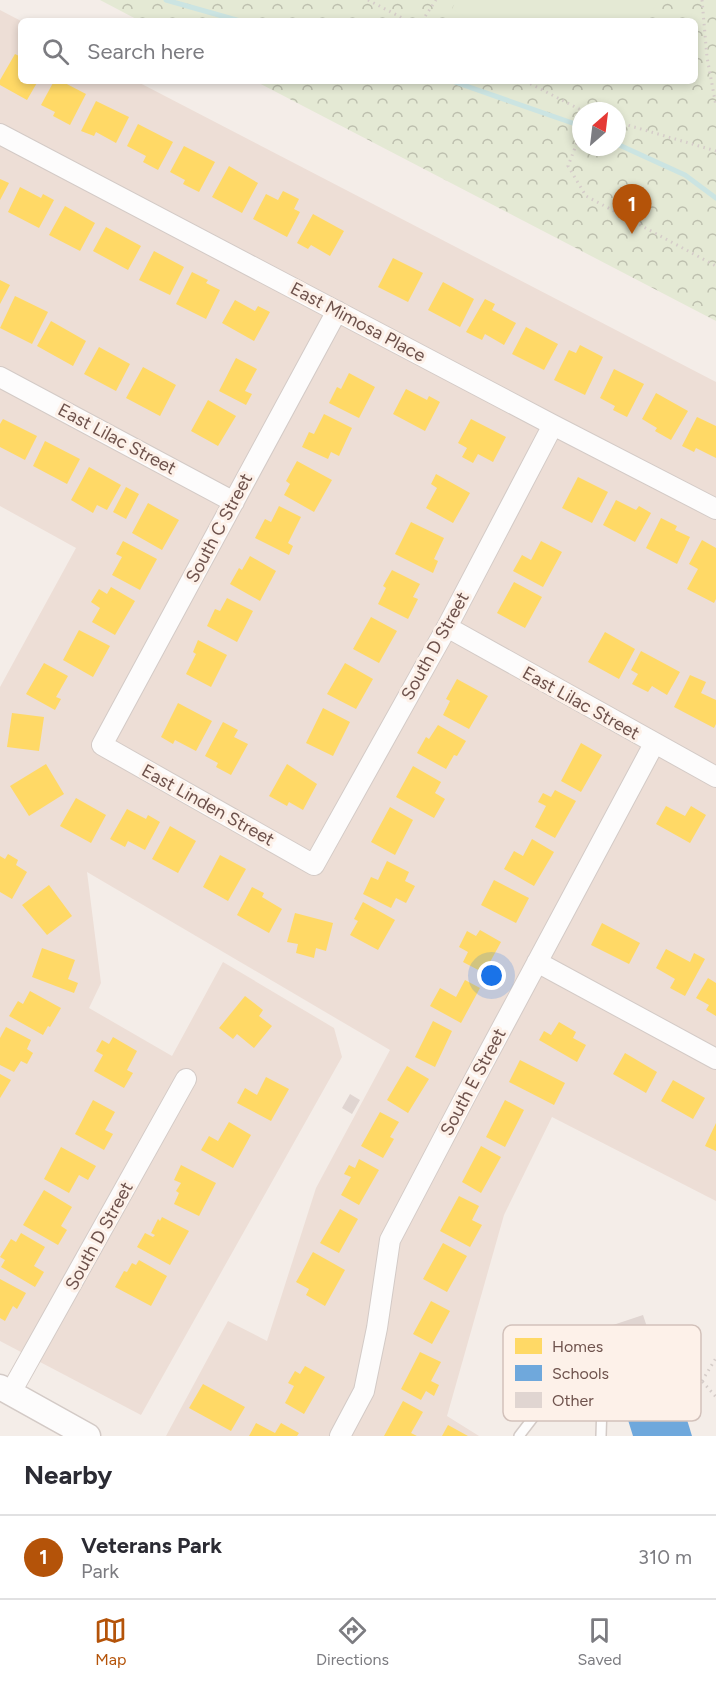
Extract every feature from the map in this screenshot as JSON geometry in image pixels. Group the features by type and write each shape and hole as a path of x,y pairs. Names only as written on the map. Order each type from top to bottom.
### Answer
{"street":[{"name":"East Mimosa Place","path":"0,134 716,509"},
{"name":"South C Street","path":"102,745 337,311"},
{"name":"East Lilac Street","path":"0,377 234,502"},
{"name":"South D Street","path":"314,865 447,627 552,425"},
{"name":"East Lilac Street","path":"447,627 716,777"},
{"name":"South E Street","path":"340,1436 364,1391 377,1328 390,1240 654,744"},
{"name":"East Linden Street","path":"102,745 314,865"},
{"path":"537,962 716,1059"},
{"name":"South D Street","path":"5,1389 186,1079"},
{"path":"5,1389 88,1436"}],"lane":[{"path":"519,1436 530,1421"},
{"path":"601,1421 601,1436"}],"path":[{"path":"368,0 402,18"},
{"path":"425,18 436,0"},
{"path":"702,0 707,57 716,106"},
{"path":"531,84 572,105"},
{"path":"626,125 716,151"},
{"path":"572,155 568,166 586,196 716,266"},
{"path":"716,1358 702,1381 716,1397"}],"shaded area":[{"path":"0,10 18,19 18,84 142,84 716,382 716,1201 552,1117 504,1215 447,1416 479,1436 166,1436 228,1321 267,1341 316,1188 390,1050 87,872 101,983 89,1008 172,1056 223,962 334,1028 342,1057 141,1415 0,1341 0,687 76,548 0,506"}],"green space":[{"path":"100,0 716,0 716,321 261,84 698,84 698,18 134,18"},
{"path":"456,0 658,0 649,18 468,18 452,9"}],"building: Homes":[{"path":"15,54 18,56 18,84 36,84 27,100 0,85 0,80"},
{"path":"52,84 67,84 86,94 70,125 53,116 55,112 41,105"},
{"path":"96,101 129,117 116,143 96,132 94,136 81,131"},
{"path":"138,124 173,142 158,170 143,162 146,156 127,146"},
{"path":"184,146 215,162 199,192 183,184 185,180 170,172"},
{"path":"229,166 258,183 242,213 212,197"},
{"path":"0,179 9,183 0,200"},
{"path":"20,187 41,198 43,194 54,200 39,228 8,212"},
{"path":"283,191 299,199 294,209 300,212 287,237 253,219 266,194 278,200"},
{"path":"65,206 95,223 80,251 49,235"},
{"path":"313,214 344,231 330,256 311,245 308,249 297,243"},
{"path":"106,227 141,246 128,270 93,251"},
{"path":"154,251 184,267 170,295 139,280"},
{"path":"393,258 423,273 408,302 378,287"},
{"path":"192,272 208,280 206,283 220,290 206,319 176,304"},
{"path":"0,280 10,285 0,304"},
{"path":"443,282 474,299 460,327 428,310"},
{"path":"15,296 48,312 32,344 0,328"},
{"path":"485,299 495,304 492,310 516,323 504,345 485,334 482,340 466,332"},
{"path":"235,300 255,311 258,306 270,312 254,341 222,323"},
{"path":"51,321 86,341 73,366 37,346"},
{"path":"526,327 558,344 544,370 512,354"},
{"path":"580,345 603,357 585,395 554,380 569,350 576,353"},
{"path":"99,347 130,364 116,391 84,374"},
{"path":"236,358 257,369 245,391 252,394 246,405 219,391"},
{"path":"143,367 176,385 160,416 126,398"},
{"path":"614,369 644,384 627,417 613,410 615,406 600,398"},
{"path":"349,373 375,387 359,418 329,403 337,387 341,389"},
{"path":"406,389 427,400 429,396 440,402 425,431 393,414"},
{"path":"656,393 688,411 671,440 655,431 657,428 642,419"},
{"path":"208,400 236,416 218,446 191,431"},
{"path":"324,414 352,428 339,456 331,452 328,459 302,447 309,432 314,434"},
{"path":"697,417 716,426 716,458 696,448 694,452 682,446"},
{"path":"3,419 37,436 25,460 0,447 0,424"},
{"path":"471,419 506,437 493,462 478,454 473,463 462,457 467,448 458,443"},
{"path":"45,441 80,459 67,484 33,466"},
{"path":"297,461 332,480 314,512 284,495 290,484 286,481"},
{"path":"89,467 121,485 107,510 97,505 93,513 71,500"},
{"path":"436,474 470,493 453,523 426,508 437,488 431,484"},
{"path":"578,477 608,492 592,523 562,508"},
{"path":"126,487 139,494 126,519 113,512"},
{"path":"616,500 636,510 639,506 651,513 635,542 603,525"},
{"path":"148,503 179,520 162,550 132,533"},
{"path":"279,506 301,517 288,543 293,546 289,555 255,538 265,519 271,522"},
{"path":"661,518 677,526 675,530 690,537 677,564 646,548"},
{"path":"411,522 444,538 434,559 438,561 433,573 395,554"},
{"path":"702,540 716,548 716,599 714,603 687,589 698,569 689,564"},
{"path":"123,541 157,559 140,590 112,575 122,557 116,554"},
{"path":"541,541 562,552 543,587 513,571 522,555 531,560"},
{"path":"250,556 276,571 260,601 230,584 239,568 242,570"},
{"path":"392,570 420,584 413,597 418,599 408,619 378,604 386,588 383,586"},
{"path":"514,582 542,597 525,628 497,613"},
{"path":"111,587 135,601 115,635 92,622 100,608 91,602 99,589 107,594"},
{"path":"227,598 253,611 237,642 207,626 215,609 220,611"},
{"path":"371,617 397,631 379,663 353,649"},
{"path":"79,630 110,646 93,677 63,660"},
{"path":"605,632 635,649 619,679 588,662"},
{"path":"198,640 227,655 211,687 186,674 196,654 193,652"},
{"path":"641,651 680,672 667,695 652,686 648,692 632,684 638,674 631,670"},
{"path":"44,663 68,676 56,697 61,699 55,710 26,694"},
{"path":"345,663 373,679 356,709 327,694"},
{"path":"690,675 706,682 701,693 716,700 714,728 674,707"},
{"path":"457,679 488,696 469,729 443,715 450,701 446,699"},
{"path":"178,703 212,721 196,751 175,740 173,744 161,737"},
{"path":"323,708 350,722 333,756 306,743"},
{"path":"12,713 44,717 39,751 7,747"},
{"path":"223,722 238,730 234,737 248,744 231,775 216,767 218,763 205,756"},
{"path":"438,725 466,741 446,769 417,753 426,737 429,739"},
{"path":"581,743 602,755 581,792 561,781"},
{"path":"46,764 64,794 29,816 10,786"},
{"path":"287,764 317,784 303,810 289,802 287,806 269,796"},
{"path":"413,766 441,782 435,793 445,799 434,818 396,797"},
{"path":"555,790 576,801 555,838 535,827 546,806 538,802 543,793 551,797"},
{"path":"76,798 106,815 91,843 60,826"},
{"path":"666,806 685,816 691,806 706,815 690,843 656,824"},
{"path":"390,807 413,820 395,855 371,842"},
{"path":"127,809 146,819 148,815 160,822 145,850 128,841 125,847 110,839"},
{"path":"170,826 196,841 178,873 152,859"},
{"path":"532,839 554,852 534,886 504,869 514,851 523,856"},
{"path":"8,854 18,860 16,865 27,872 12,899 0,892 0,856 5,859"},
{"path":"220,855 246,869 228,901 203,887"},
{"path":"387,861 409,872 405,881 415,886 406,903 396,898 391,908 363,894 371,877 378,880"},
{"path":"494,880 529,898 516,923 481,905"},
{"path":"49,885 72,916 47,935 22,905"},
{"path":"252,887 264,893 262,897 282,909 269,933 237,915"},
{"path":"363,902 395,920 378,950 350,935 358,921 354,919"},
{"path":"295,913 333,923 326,951 316,948 314,958 296,953 298,944 287,942"},
{"path":"602,923 640,943 629,964 591,945"},
{"path":"480,930 501,942 484,973 463,962 468,952 459,947 467,931 476,936"},
{"path":"42,948 75,960 68,979 78,983 74,993 32,977"},
{"path":"666,949 690,962 694,953 705,959 685,996 670,988 675,979 656,968"},
{"path":"708,978 716,983 716,1016 706,1010 709,1005 696,998"},
{"path":"465,980 480,988 461,1023 430,1006 440,988 456,997"},
{"path":"30,991 61,1008 43,1035 9,1016 18,1001 23,1004"},
{"path":"245,996 263,1010 259,1016 272,1026 254,1048 237,1034 233,1039 219,1028"},
{"path":"433,1021 452,1031 435,1067 415,1057"},
{"path":"559,1022 576,1032 573,1038 586,1045 577,1062 539,1040 544,1031 551,1035"},
{"path":"6,1027 31,1040 27,1049 33,1053 27,1064 21,1061 14,1072 0,1065 0,1038"},
{"path":"113,1037 137,1051 127,1070 133,1073 124,1088 94,1071 103,1055 96,1051 102,1040 109,1044"},
{"path":"625,1053 657,1072 646,1093 613,1074"},
{"path":"520,1060 565,1083 554,1105 509,1082"},
{"path":"407,1066 429,1079 408,1113 387,1100"},
{"path":"0,1074 11,1080 0,1098"},
{"path":"266,1077 289,1089 271,1121 237,1103 245,1088 257,1095"},
{"path":"673,1080 705,1098 693,1119 661,1101"},
{"path":"93,1100 115,1112 105,1130 113,1134 104,1150 75,1134"},
{"path":"505,1100 524,1110 505,1147 486,1137"},
{"path":"380,1112 399,1122 390,1137 394,1139 383,1158 361,1146"},
{"path":"229,1122 251,1135 233,1168 201,1150 209,1136 218,1141"},
{"path":"716,1123 716,1151 705,1146"},
{"path":"481,1146 501,1157 481,1193 462,1182"},
{"path":"61,1147 96,1166 88,1180 79,1175 69,1193 44,1179"},
{"path":"359,1159 379,1170 359,1205 341,1195 351,1177 344,1174 349,1165 355,1168"},
{"path":"181,1165 216,1183 199,1216 174,1204 179,1193 176,1191 181,1183 174,1180"},
{"path":"44,1190 72,1207 61,1226 67,1230 58,1245 23,1225"},
{"path":"459,1196 479,1206 472,1220 482,1225 470,1247 440,1231"},
{"path":"340,1209 358,1219 339,1253 320,1243"},
{"path":"162,1217 189,1231 170,1265 137,1247 145,1233 153,1237 155,1235 151,1233 158,1219 160,1221"},
{"path":"21,1233 45,1247 34,1266 44,1272 35,1287 1,1267 5,1260 0,1257 11,1239 16,1242"},
{"path":"443,1243 467,1256 447,1292 423,1279"},
{"path":"313,1252 345,1270 325,1306 306,1295 309,1289 296,1282"},
{"path":"139,1260 167,1276 151,1306 115,1287 124,1271 127,1272 132,1263 136,1265"},
{"path":"0,1279 26,1293 17,1309 13,1306 5,1321 0,1318"},
{"path":"431,1301 450,1311 432,1344 413,1334"},
{"path":"420,1352 441,1362 431,1381 439,1385 434,1396 426,1391 421,1400 401,1389"},
{"path":"305,1366 325,1377 304,1414 285,1403 294,1386 288,1383 295,1371 300,1374"},
{"path":"203,1384 245,1407 231,1431 189,1408"},
{"path":"403,1401 423,1412 411,1433 417,1436 384,1436"},
{"path":"256,1423 275,1433 281,1423 299,1433 297,1436 249,1436"},
{"path":"448,1425 468,1436 442,1436"}],"building: Schools":[{"path":"628,1421 687,1421 692,1436 633,1436"}],"building: Other":[{"path":"350,1094 360,1100 352,1114 342,1108"},
{"path":"643,1315 646,1325 613,1325"}],"waterway":[{"path":"166,0 229,18"},
{"path":"461,84 572,123"},
{"path":"626,148 685,175 716,198"}],"place":[{"name":"Veterans Park","path":"632,234"}]}
